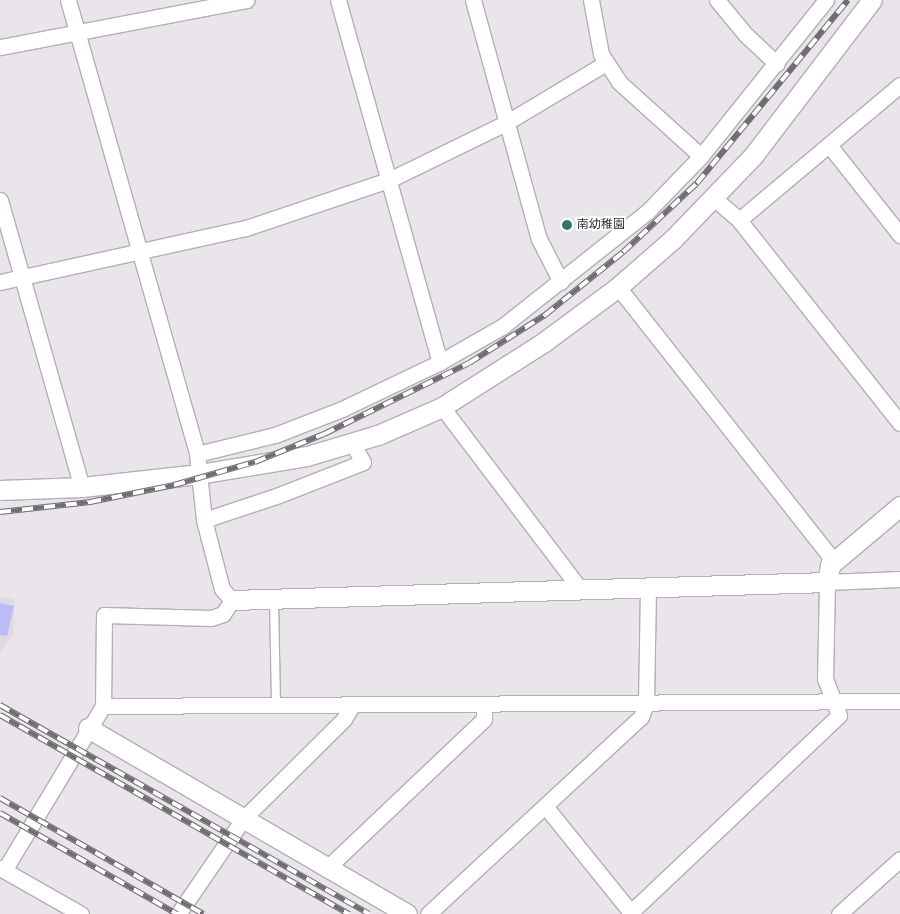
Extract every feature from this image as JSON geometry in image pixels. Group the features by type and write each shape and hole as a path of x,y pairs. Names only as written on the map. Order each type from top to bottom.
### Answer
{"street":[{"path":"68,0 197,454 204,520 222,589 232,600 648,588 828,573 900,579"},
{"path":"0,47 247,0"},
{"path":"338,0 391,180 440,362"},
{"path":"473,0 504,124 538,239 561,282"},
{"path":"590,0 606,63 619,82 701,156"},
{"path":"717,0 746,35 777,64"},
{"path":"197,454 274,435 334,412 440,362 503,326 561,282 647,212 701,156 777,64 826,0"},
{"path":"0,490 82,487 199,474 307,456 378,435 442,407 544,342 618,287 715,199 753,156 872,0"},
{"path":"0,282 140,254 246,228 391,180 504,124 606,63"},
{"path":"739,220 900,86"},
{"path":"829,145 900,235"},
{"path":"715,199 739,220 900,423"},
{"path":"0,200 82,487"},
{"path":"545,806 631,913 839,715 825,680 829,555 618,287"},
{"path":"442,407 581,590"},
{"path":"204,520 279,495 363,462 352,443"},
{"path":"828,573 900,506"},
{"path":"428,914 641,717 646,703 648,588"},
{"path":"81,914 2,868 103,706 104,615 211,618 223,614 232,600"},
{"path":"103,706 900,701"},
{"path":"178,914 243,819 344,719 353,704"},
{"path":"326,869 484,719 484,704"},
{"path":"88,728 326,869 407,914"},
{"path":"839,914 900,859"}],"lane":[{"path":"274,599 276,704"}],"shaded area":[{"path":"0,596 15,599 13,635 0,652"}],"building":[{"path":"0,603 14,606 7,636 0,635"}],"railway":[{"path":"0,512 90,502 174,485 255,462 324,434 469,363 545,315 623,252 697,183 848,0"},
{"path":"0,705 369,914"},
{"path":"0,715 349,914"},
{"path":"0,798 203,914"},
{"path":"0,813 177,914"}],"place":[{"name":"南幼稚園","path":"567,225"}]}
